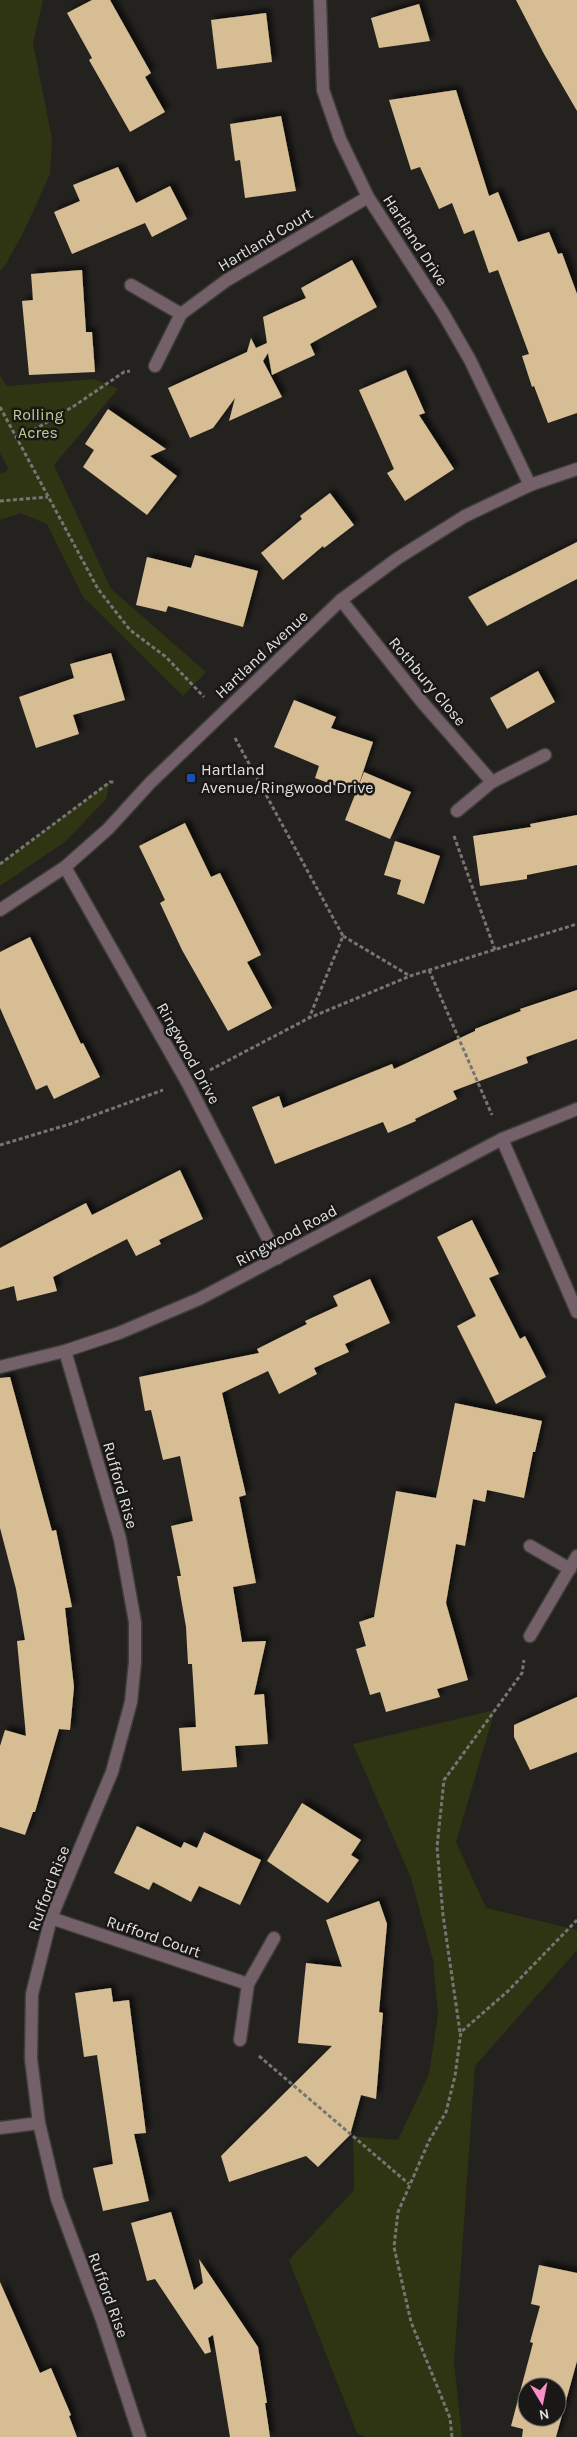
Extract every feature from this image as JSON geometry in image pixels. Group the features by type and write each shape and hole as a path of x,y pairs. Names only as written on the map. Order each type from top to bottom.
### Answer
{"street":[{"name":"Hartland Drive","path":"320,0 323,90 340,140 368,197 443,313 470,360 530,485"},
{"name":"Hartland Court","path":"155,366 181,314 227,280 368,197"},
{"path":"131,285 181,314"},
{"name":"Hartland Avenue","path":"0,910 65,867 108,829 150,783 341,600 398,558 465,516 530,485 577,469"},
{"name":"Rothbury Close","path":"341,600 422,702 492,782"},
{"path":"457,811 492,782 546,755"},
{"name":"Ringwood Drive","path":"65,867 187,1082 278,1258"},
{"name":"Ringwood Road","path":"0,1367 65,1351 119,1333 199,1299 502,1139 577,1109"},
{"path":"502,1139 577,1312"},
{"name":"Rufford Rise","path":"65,1351 120,1539 135,1622 135,1662 131,1702 112,1772 51,1918 32,1994 31,2059 39,2123 57,2199 102,2320 140,2437"},
{"path":"530,1546 570,1569"},
{"path":"530,1636 577,1556"},
{"name":"Rufford Court","path":"51,1918 248,1984"},
{"path":"240,2040 248,1984 274,1938"},
{"path":"0,2128 39,2123"}],"path":[{"path":"17,440 74,406 124,372 155,366"},
{"path":"0,408 98,589 130,630 166,657 221,714 343,936 410,976"},
{"path":"0,501 48,498"},
{"path":"0,864 110,782 150,783"},
{"path":"457,811 450,825 495,950"},
{"path":"0,1145 70,1124 187,1082 309,1018 410,976 577,924"},
{"path":"309,1018 343,936"},
{"path":"429,970 502,1139"},
{"path":"452,2437 450,2418 411,2322 394,2247 398,2212 409,2184 446,2112 456,2076 461,2032 443,1915 437,1846 444,1780 522,1673 530,1636"},
{"path":"461,2032 508,1991 577,1920"},
{"path":"240,2040 409,2184"}],"green space":[{"path":"0,0 43,0 33,43 52,139 50,174 25,229 6,264 0,271"},
{"name":"Rolling Acres","path":"0,375 7,386 94,379 118,389 54,465 111,589 206,672 183,696 83,597 47,524 20,513 0,520 0,474 9,470 0,453"},
{"path":"110,782 106,799 66,841 0,886 0,864"},
{"path":"495,1710 456,1842 486,1908 577,1930 577,1950 475,2066 454,2363 462,2437 365,2437 357,2433 289,2260 354,2190 353,2136 398,2140 429,2074 438,2014 433,1960 411,1878 353,1744"}],"building":[{"path":"92,0 110,0 151,73 145,77 165,112 130,132 89,60 92,58 67,13"},
{"path":"516,0 577,0 577,111 544,54"},
{"path":"419,4 430,41 379,48 371,18"},
{"path":"266,13 272,62 217,69 211,20"},
{"path":"456,90 489,196 498,192 518,242 549,232 558,254 562,253 577,294 577,413 548,423 534,386 532,387 522,356 529,354 498,270 489,273 474,230 464,234 452,203 439,209 420,167 411,170 389,100"},
{"path":"281,116 296,191 245,198 240,160 235,161 230,124"},
{"path":"118,167 136,203 170,186 187,219 152,237 145,223 72,254 54,212 80,201 73,185"},
{"path":"352,260 377,307 310,344 315,355 272,375 268,353 263,361 282,397 229,421 235,398 213,428 190,438 168,388 247,352 251,338 256,348 267,343 263,317 306,298 301,288"},
{"path":"82,270 86,332 92,332 95,372 29,375 22,301 33,300 31,274"},
{"path":"406,370 425,413 419,415 454,469 405,501 387,473 394,469 359,390"},
{"path":"108,409 166,449 150,456 177,476 147,515 83,467 94,450 85,444"},
{"path":"330,493 354,525 324,548 323,546 283,580 261,553 302,519 300,516"},
{"path":"577,542 577,579 487,626 468,597"},
{"path":"195,555 258,571 243,627 168,606 166,612 136,605 147,557 191,568"},
{"path":"111,653 125,700 73,715 79,734 36,748 19,697 74,678 70,664"},
{"path":"538,671 555,702 507,729 490,698"},
{"path":"294,700 336,717 331,728 373,742 356,793 315,778 319,766 274,747"},
{"path":"364,772 411,792 390,839 345,820"},
{"path":"577,815 577,865 527,875 527,879 480,886 473,836 531,827 530,824"},
{"path":"185,823 211,877 220,873 261,955 247,962 272,1008 228,1031 182,950 160,903 165,900 139,846"},
{"path":"395,841 440,856 424,904 397,894 401,880 384,875"},
{"path":"30,937 81,1044 83,1043 100,1077 54,1099 47,1085 36,1090 0,1008 0,952"},
{"path":"577,990 577,1039 526,1057 528,1063 453,1091 457,1099 415,1119 416,1121 388,1133 383,1122 275,1164 252,1107 279,1096 283,1108 392,1064 394,1069 475,1031 475,1029 521,1011 520,1009"},
{"path":"180,1170 203,1219 159,1240 161,1244 136,1256 127,1239 53,1277 57,1291 17,1301 14,1286 0,1290 0,1248 86,1203 92,1215"},
{"path":"472,1220 499,1274 489,1278 520,1339 525,1336 546,1377 496,1404 457,1326 476,1316 437,1237"},
{"path":"370,1279 390,1323 345,1344 349,1352 314,1368 317,1374 279,1394 268,1371 222,1393 246,1495 239,1497 256,1583 233,1587 242,1642 266,1641 254,1695 264,1694 268,1744 235,1746 237,1767 182,1771 179,1728 196,1727 192,1664 188,1664 186,1627 177,1576 181,1576 171,1526 193,1521 180,1456 163,1460 151,1410 145,1411 139,1377 259,1353 257,1349 307,1324 305,1321 338,1306 333,1296"},
{"path":"10,1377 52,1531 56,1530 72,1607 65,1608 74,1687 70,1730 59,1729 35,1812 33,1812 25,1835 0,1827 0,1746 5,1730 26,1736 17,1641 25,1640 16,1589 0,1528 0,1378"},
{"path":"455,1403 542,1421 535,1452 533,1452 524,1498 487,1490 485,1502 473,1499 465,1546 456,1544 446,1603 468,1680 437,1689 440,1697 386,1712 380,1692 370,1695 356,1649 366,1646 359,1622 374,1617 396,1491 436,1498"},
{"path":"577,1697 577,1752 530,1770 514,1737 514,1725"},
{"path":"302,1803 361,1840 351,1855 359,1860 328,1903 267,1861"},
{"path":"137,1826 181,1848 184,1842 197,1848 204,1832 261,1860 240,1905 199,1886 191,1902 153,1882 149,1890 114,1873"},
{"path":"379,1901 387,1924 379,2012 383,2013 376,2099 361,2095 350,2135 318,2167 306,2156 229,2182 221,2156 332,2046 298,2043 306,1963 342,1967 326,1920"},
{"path":"111,1988 113,2002 129,2000 146,2133 134,2134 149,2201 103,2211 93,2168 113,2164 97,2055 84,2057 75,1993"},
{"path":"171,2212 194,2290 203,2283 199,2259 258,2347 267,2403 265,2403 270,2437 230,2437 213,2335 208,2338 211,2352 205,2354 155,2279 147,2281 131,2223"},
{"path":"539,2265 577,2273 577,2361 567,2397 567,2377 524,2377 533,2343 530,2342 540,2306 531,2304"},
{"path":"0,2282 40,2373 51,2368 71,2415 69,2416 77,2437 0,2437"},
{"path":"517,2403 517,2427 559,2427 556,2437 522,2437 523,2429 511,2426"}],"place":[{"name":"Hartland Avenue/Ringwood Drive","path":"191,778"}]}
